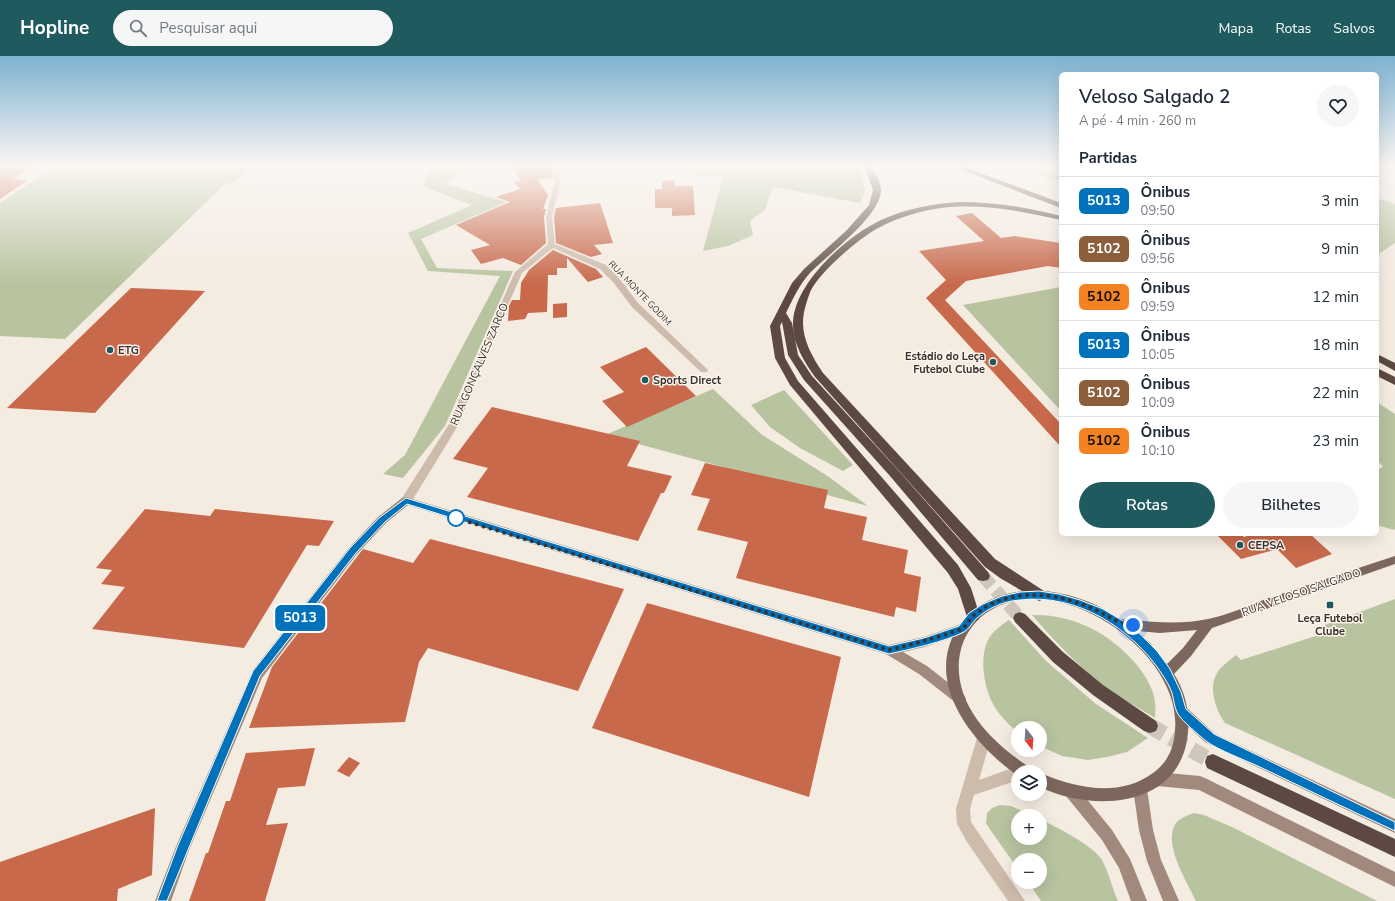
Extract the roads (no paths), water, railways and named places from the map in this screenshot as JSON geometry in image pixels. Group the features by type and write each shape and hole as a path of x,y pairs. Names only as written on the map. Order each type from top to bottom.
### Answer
{"highway":[{"path":"872,206 850,232 803,275 787,300 782,314 775,326 780,358 794,383 953,568 964,588 973,616"},
{"path":"951,206 924,209 891,219 857,239 831,263 808,288 798,322 800,338 805,354 819,375 990,563 1039,595"},
{"path":"1005,206 1059,218"},
{"path":"782,314 787,323 793,355 808,378 894,473 982,576"},
{"path":"1379,358 1395,368"},
{"path":"1379,372 1395,382"},
{"path":"1020,618 1058,657 1098,690 1150,726"},
{"path":"1213,762 1395,848"}],"main road":[{"name":"RUA VELOSO SALGADO","path":"1120,624 1160,628 1208,624 1395,560"},
{"path":"1013,765 984,738 970,719 960,699 954,680 953,661 956,644 962,629 973,616 986,606 1002,600 1020,596 1039,595 1059,598 1100,612 1120,624 1138,638 1167,672 1176,692 1182,712 1183,731 1179,749 1170,766 1157,779 1140,789 1119,794 1096,795 1071,792 1047,783"},
{"path":"1167,672 1187,652 1208,624"}],"street":[{"path":"552,206 549,217 552,245"},
{"name":"RUA MONTE GODIM","path":"552,245 603,267 616,280 635,305 704,370"},
{"name":"RUA GONÇALVES ZARCO","path":"163,901 182,849 257,674 353,550 382,520 406,501 454,424 479,362 519,272 528,262 544,253 552,245"},
{"path":"406,501 889,650 923,670 960,699"},
{"path":"889,650 924,642 962,629"},
{"path":"1182,712 1210,738 1395,826"},
{"path":"984,738 963,809 964,824 1017,901"},
{"path":"969,790 1011,776"},
{"path":"1157,779 1200,783 1395,880"},
{"path":"1140,789 1146,830 1154,861 1171,901"},
{"path":"1071,792 1107,835 1125,864 1139,901"}],"tunnel":[{"path":"983,576 1020,618"},
{"path":"1150,726 1213,762"}],"place":[{"name":"ETG","path":"110,350"},
{"name":"Estádio do Leça Futebol Clube","path":"993,362"},
{"name":"Sports Direct","path":"645,380"},
{"name":"CEPSA","path":"1240,545"},
{"name":"Leça Futebol Clube","path":"1330,605"}]}
